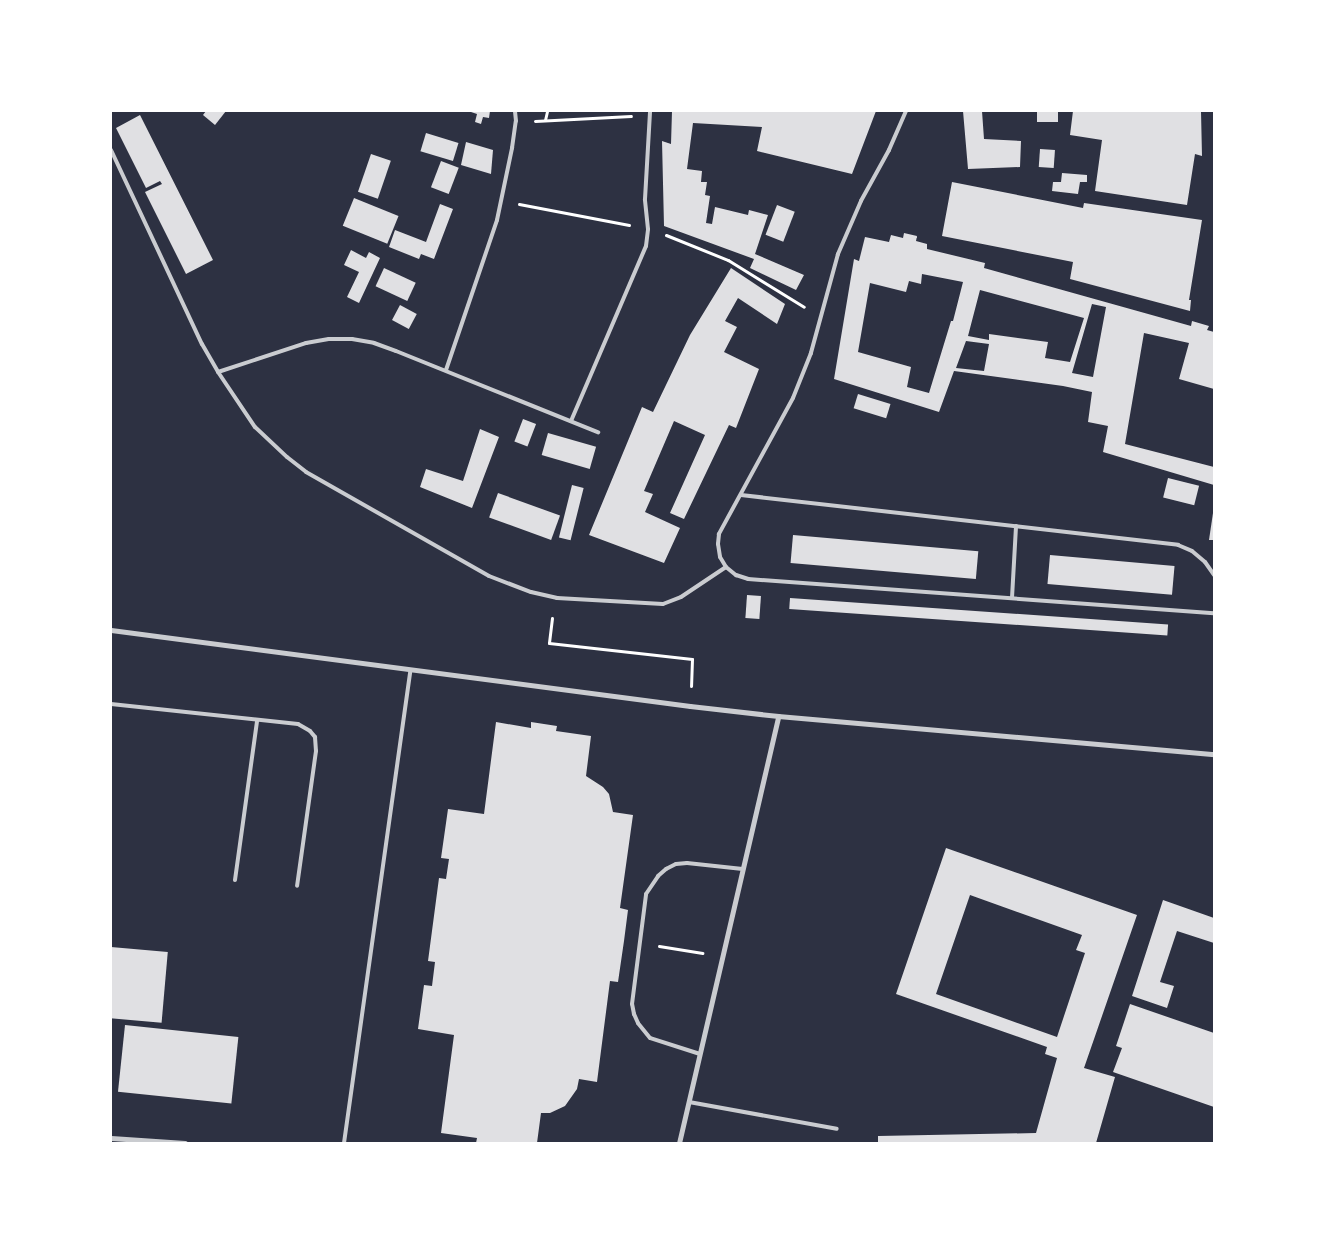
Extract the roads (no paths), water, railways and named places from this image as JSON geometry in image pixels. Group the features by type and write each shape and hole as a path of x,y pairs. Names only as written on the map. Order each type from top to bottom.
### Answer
{"street":[{"path":"111,630 345,660 410,671 778,716 1214,754"},
{"path":"679,1143 778,716"},
{"path":"111,1138 185,1143"}],"lane":[{"path":"446,370 497,220 516,121 514,111"},
{"path":"906,111 889,150 861,201 838,254 811,354 793,398 719,534 720,557 726,567 736,575 748,579 1214,613"},
{"path":"571,421 646,246 648,229 645,199 650,113"},
{"path":"111,150 202,344 218,372 255,427 287,457 326,484 507,584 557,598 654,604 682,597 726,567"},
{"path":"218,372 306,343 328,339 352,339 374,343 446,370 598,432"},
{"path":"741,495 1178,545 1192,551 1205,562 1214,576"},
{"path":"1012,598 1016,526"},
{"path":"344,1143 410,671"},
{"path":"111,704 304,727 315,737 317,744 297,886"},
{"path":"235,880 257,721"},
{"path":"700,1054 650,1038 638,1023 634,1014 632,1004 646,894 658,876 676,864 687,863 743,869"},
{"path":"688,1102 838,1129"}]}
